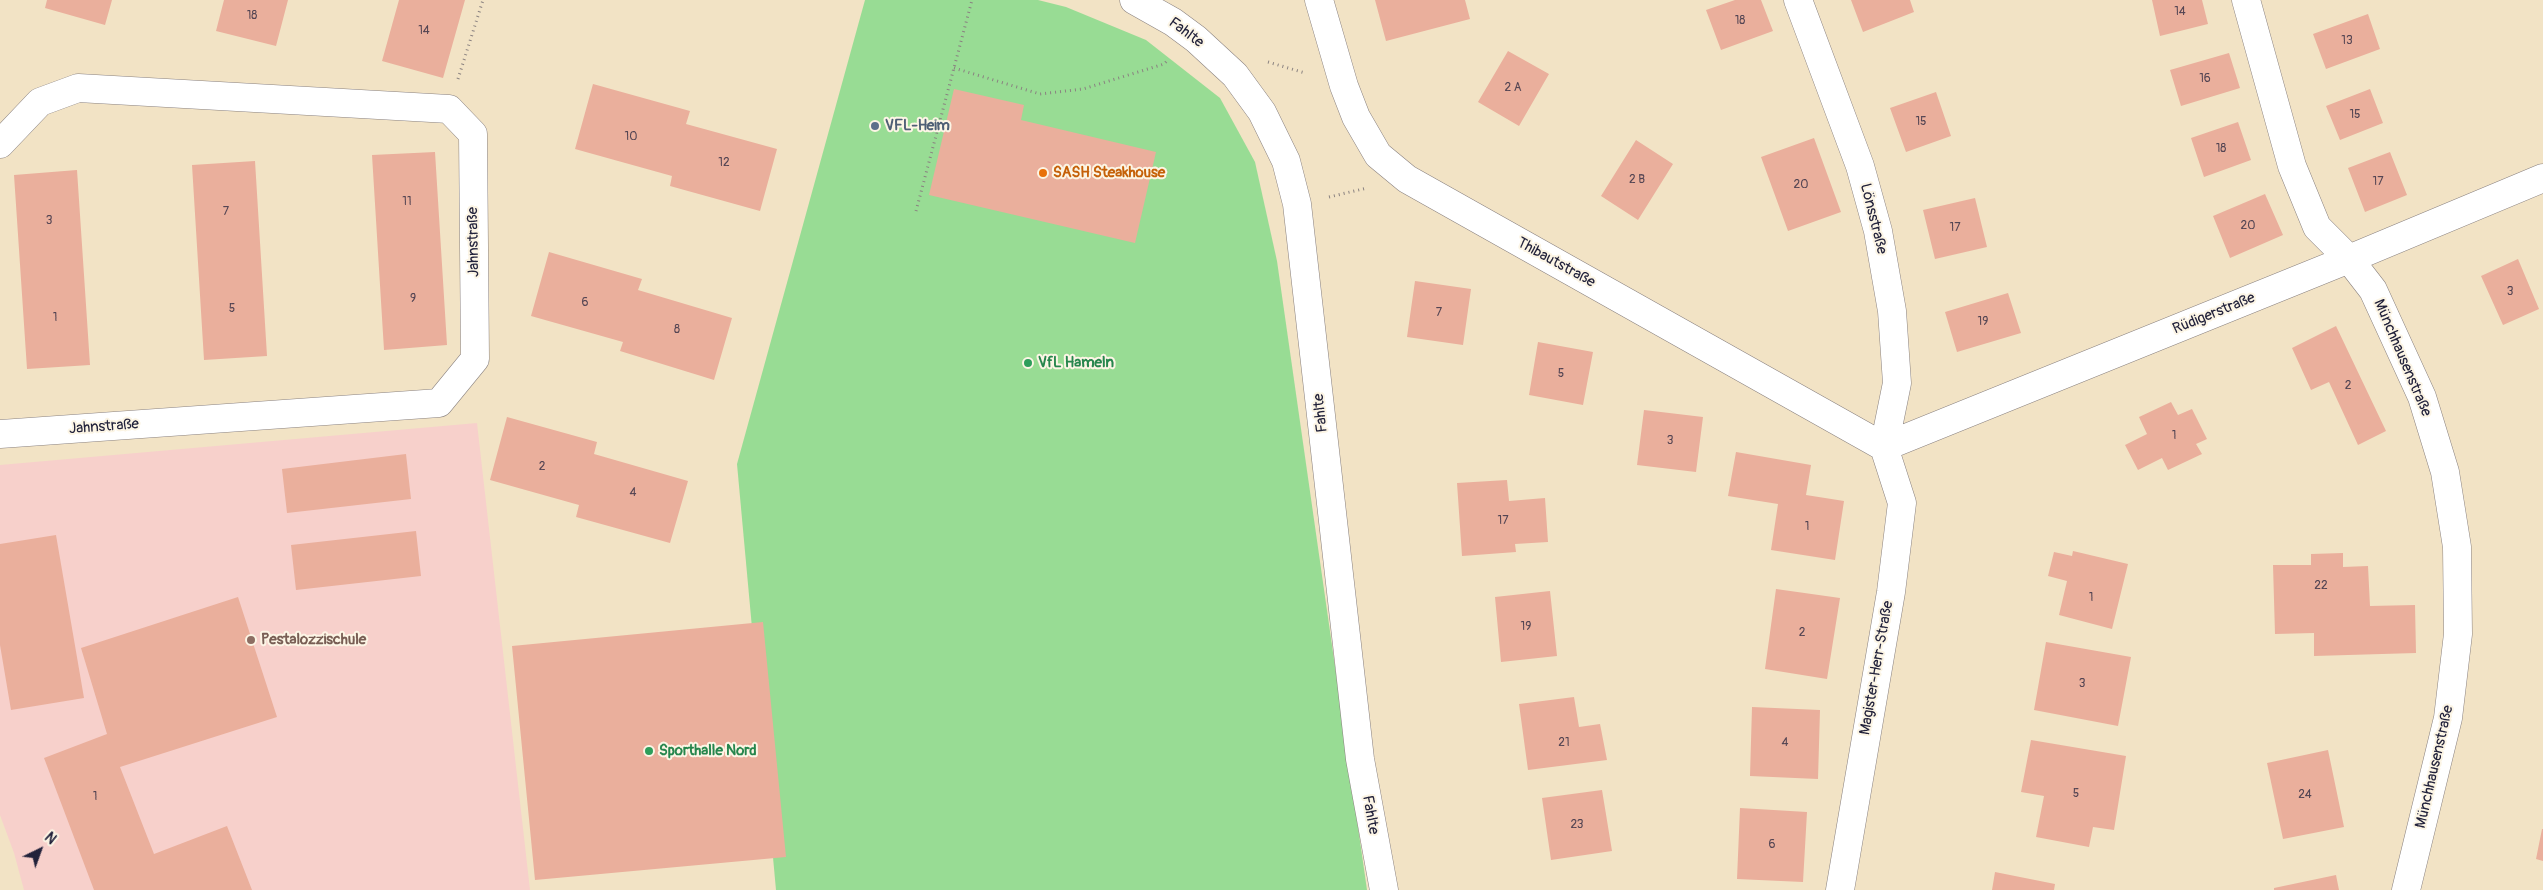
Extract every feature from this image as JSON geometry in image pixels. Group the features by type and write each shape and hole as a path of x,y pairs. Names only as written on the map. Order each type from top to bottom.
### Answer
{"street":[{"name":"Fahlte","path":"1134,0 1173,22 1196,39 1235,75 1262,112 1286,161 1297,204 1360,759 1384,890"},
{"name":"Thibautstraße","path":"1319,0 1344,86 1356,117 1378,155 1407,179 1884,447"},
{"name":"Lönsstraße","path":"1798,0 1860,166 1878,231 1892,311 1897,382 1884,447"},
{"name":"Münchhausenstraße","path":"2246,0 2292,166 2317,227 2349,259 2373,290 2422,397 2445,472 2457,546 2458,634 2448,718 2406,890"},
{"path":"0,144 40,102 78,88 449,108"},
{"name":"Jahnstraße","path":"0,434 439,403 475,360 473,134 449,108"},
{"name":"Rüdigerstraße","path":"1884,447 2349,259 2543,178"},
{"name":"Magister-Herr-Straße","path":"1840,890 1891,592 1902,503 1884,447"}],"path":[{"path":"449,108 482,0"},
{"path":"916,211 972,0"},
{"path":"954,68 1040,94 1083,90 1164,64 1196,39"},
{"path":"1297,204 1407,179"}],"shaded area":[{"name":"Pestalozzischule","path":"477,423 530,890 24,890 14,853 0,815 0,465"}],"green space":[{"name":"VfL Hameln","path":"865,0 1038,0 1066,7 1146,40 1220,98 1255,162 1277,261 1367,890 776,890 737,464"}],"building":[{"path":"47,0 112,0 105,25 45,8"},
{"path":"224,0 288,0 276,46 216,31"},
{"path":"399,0 465,0 443,78 382,61"},
{"path":"1375,0 1465,0 1470,19 1386,41"},
{"path":"1735,0 1761,0 1773,31 1721,50 1706,10"},
{"path":"1851,0 1910,0 1914,12 1863,32"},
{"path":"2152,0 2202,0 2208,24 2160,36"},
{"path":"2368,14 2380,49 2326,69 2313,34"},
{"path":"1508,51 1549,74 1519,126 1478,102"},
{"path":"2229,53 2240,88 2181,106 2170,70"},
{"path":"593,84 690,111 686,124 777,149 760,211 670,186 672,176 575,149"},
{"name":"SASH Steakhouse","path":"954,89 1024,105 1021,120 1156,152 1135,243 929,195"},
{"path":"2370,89 2383,123 2340,140 2326,106"},
{"path":"1936,92 1951,136 1906,152 1890,108"},
{"path":"2238,122 2251,160 2204,177 2191,138"},
{"path":"1814,138 1841,212 1788,231 1761,157"},
{"path":"1636,140 1673,164 1638,220 1601,196"},
{"path":"435,152 447,345 384,350 372,155"},
{"path":"2390,152 2407,195 2365,212 2348,168"},
{"path":"255,161 267,356 204,360 192,165"},
{"path":"77,170 90,365 27,369 14,175"},
{"path":"2265,194 2283,235 2230,258 2213,216"},
{"path":"1975,198 1987,247 1935,259 1923,210"},
{"path":"549,252 642,279 638,290 732,318 714,380 620,351 623,342 531,316"},
{"path":"2518,259 2539,309 2503,325 2481,276"},
{"path":"1415,281 1471,289 1463,345 1407,337"},
{"path":"2008,293 2021,333 1957,352 1945,312"},
{"path":"2336,326 2386,431 2358,445 2329,382 2311,390 2292,348"},
{"path":"1538,342 1593,352 1583,405 1529,395"},
{"path":"2171,402 2178,415 2192,409 2207,439 2196,444 2202,454 2168,470 2162,458 2138,470 2125,445 2147,434 2139,417"},
{"path":"1644,410 1703,417 1696,472 1637,465"},
{"path":"507,417 597,442 594,454 688,481 670,543 576,517 579,505 490,480"},
{"path":"1736,452 1811,465 1806,495 1844,501 1835,560 1771,550 1778,504 1728,496"},
{"path":"406,454 411,499 287,513 282,469"},
{"path":"1507,480 1509,501 1545,498 1548,542 1515,544 1516,552 1462,556 1457,483"},
{"path":"416,531 421,576 296,590 291,545"},
{"path":"56,535 84,698 11,710 0,645 0,544"},
{"path":"2073,551 2128,564 2112,629 2059,615 2067,581 2048,576 2054,552 2072,556"},
{"path":"2343,553 2343,567 2368,566 2370,606 2415,605 2416,653 2314,656 2314,633 2275,634 2273,565 2311,565 2311,554"},
{"path":"1776,589 1840,598 1827,679 1765,669"},
{"path":"1550,591 1557,656 1501,662 1495,597"},
{"path":"238,597 277,717 120,767 154,854 227,826 252,890 94,890 44,758 107,734 81,648"},
{"name":"Sporthalle Nord","path":"763,622 786,857 535,880 512,646"},
{"path":"2046,642 2131,657 2118,726 2034,710"},
{"path":"1574,697 1579,727 1600,724 1607,760 1528,770 1519,704"},
{"path":"1752,707 1820,710 1818,779 1750,776"},
{"path":"2031,740 2126,756 2114,830 2093,827 2089,847 2036,837 2044,796 2021,792"},
{"path":"2328,750 2344,827 2283,839 2267,763"},
{"path":"1602,790 1612,851 1551,860 1542,798"},
{"path":"1740,808 1807,812 1803,882 1737,879"},
{"path":"2543,829 2543,861 2536,859"},
{"path":"1995,872 2055,884 2054,890 1992,890"},
{"path":"2336,875 2339,890 2274,890 2274,888"}],"place":[{"name":"VFL-Heim","path":"875,126"},
{"name":"SASH Steakhouse","path":"1043,173"},
{"name":"VfL Hameln","path":"1028,363"},
{"name":"Pestalozzischule","path":"251,640"},
{"name":"Sporthalle Nord","path":"649,751"}]}
